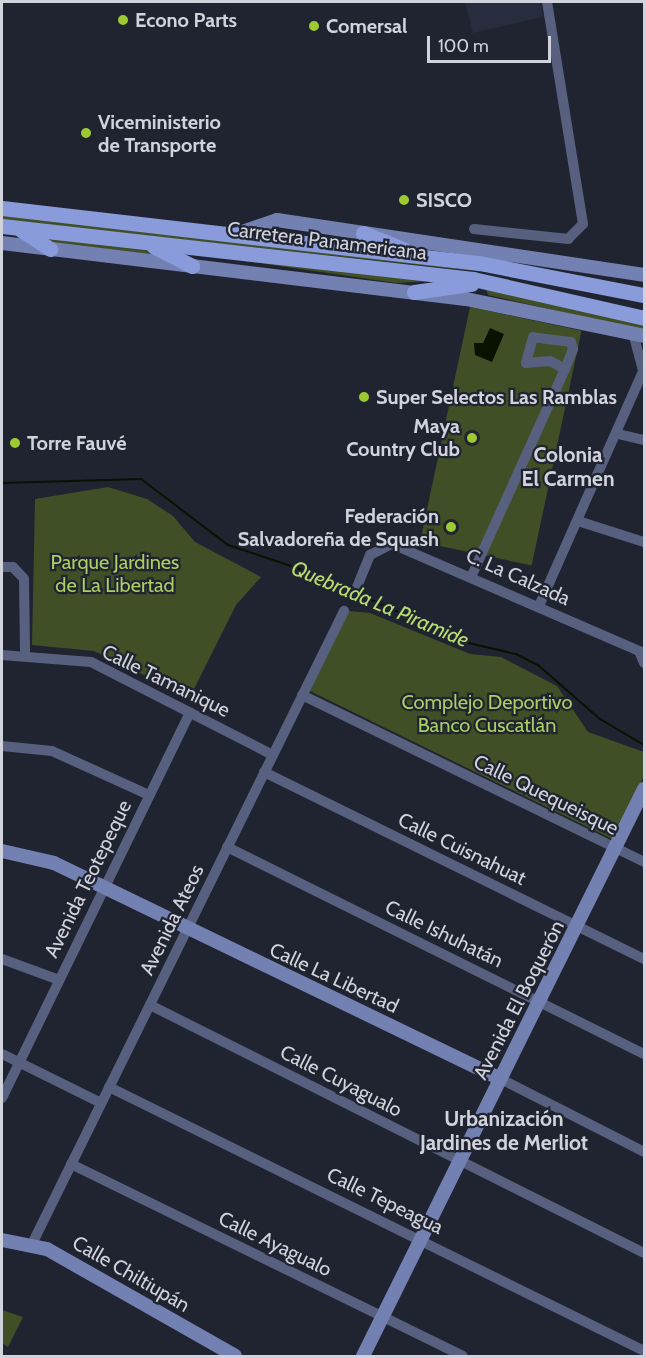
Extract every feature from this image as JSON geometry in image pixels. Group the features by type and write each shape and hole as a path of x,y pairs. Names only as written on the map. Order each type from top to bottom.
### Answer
{"main road":[{"name":"Carretera Panamericana","path":"2,208 239,233 426,257 543,273 645,295"},
{"name":"Carretera Panamericana","path":"2,226 506,284 645,318"},
{"path":"19,228 50,249"},
{"path":"363,233 426,257"},
{"path":"145,242 192,266"},
{"path":"414,292 490,282"},
{"path":"506,284 566,288 645,308"}],"street":[{"path":"474,229 568,239 583,224 547,2"},
{"name":"Carretera Panamericana","path":"239,233 277,220 645,276"},
{"path":"2,243 466,299 639,335 644,370 618,434 539,606"},
{"path":"472,575 565,369 571,342 533,337 526,363 550,361 565,369"},
{"path":"618,434 645,441"},
{"path":"578,521 645,543"},
{"name":"C. La Calzada","path":"357,587 370,555 384,544 472,575 639,651 645,663"},
{"path":"2,567 13,567 24,579 25,655"},
{"name":"Avenida Ateos","path":"32,1244 344,611"},
{"name":"Calle Tamanique","path":"2,655 25,655 91,662 273,755"},
{"name":"Calle Quequeisque","path":"302,695 645,862"},
{"name":"Avenida Teotepeque","path":"2,1098 190,712"},
{"path":"2,746 52,751 149,795"},
{"name":"Calle Cuisnahuat","path":"264,772 645,959"},
{"name":"Avenida El Boquerón","path":"363,1356 645,789"},
{"name":"Calle Ishuhatán","path":"227,847 645,1054"},
{"name":"Calle La Libertad","path":"2,851 54,863 187,930 501,1078 645,1152"},
{"path":"2,959 58,980"},
{"name":"Calle Cuyagualo","path":"150,1005 459,1162 645,1253"},
{"path":"2,1054 101,1103"},
{"name":"Calle Tepeagua","path":"109,1087 422,1238 645,1351"},
{"name":"Calle Ayagualo","path":"71,1164 463,1356"},
{"name":"Calle Chiltiupán","path":"2,1240 32,1244 235,1356"}],"shaded area":[{"path":"465,2 540,2 543,17 473,33"},
{"path":"490,328 504,334 492,362 475,355 474,343 483,343"}],"green space":[{"path":"2,213 384,258 474,271 2,220"},
{"path":"38,234 144,249 151,254 47,242"},
{"path":"178,251 433,281 396,283"},
{"path":"486,289 644,323 644,331 488,295"},
{"name":"Maya Country Club","path":"470,307 582,331 532,565 420,542"},
{"name":"Parque Jardines de La Libertad","path":"108,487 147,499 173,516 195,542 261,577 236,605 190,697 94,651 32,645 35,499"},
{"name":"Complejo Deportivo Banco Cuscatlán","path":"349,611 370,613 470,654 501,657 557,686 588,732 644,752 644,776 614,840 310,691"},
{"path":"2,1310 23,1317 8,1347 2,1343"}],"waterway":[{"name":"Quebrada La Piramide","path":"2,483 141,479 228,545 318,575 460,641 516,654 538,665 600,719 644,745"}],"place":[{"name":"Econo Parts","path":"123,20"},
{"name":"Comersal","path":"314,26"},
{"name":"Viceministerio de Transporte","path":"86,133"},
{"name":"SISCO","path":"404,200"},
{"name":"Super Selectos Las Ramblas","path":"364,397"},
{"name":"Maya Country Club","path":"472,438"},
{"name":"Torre Fauvé","path":"15,443"},
{"name":"Federación Salvadoreña de Squash","path":"451,527"}],"district":[{"name":"Colonia El Carmen","path":"568,467"},
{"name":"Urbanización Jardines de Merliot","path":"504,1131"}]}
